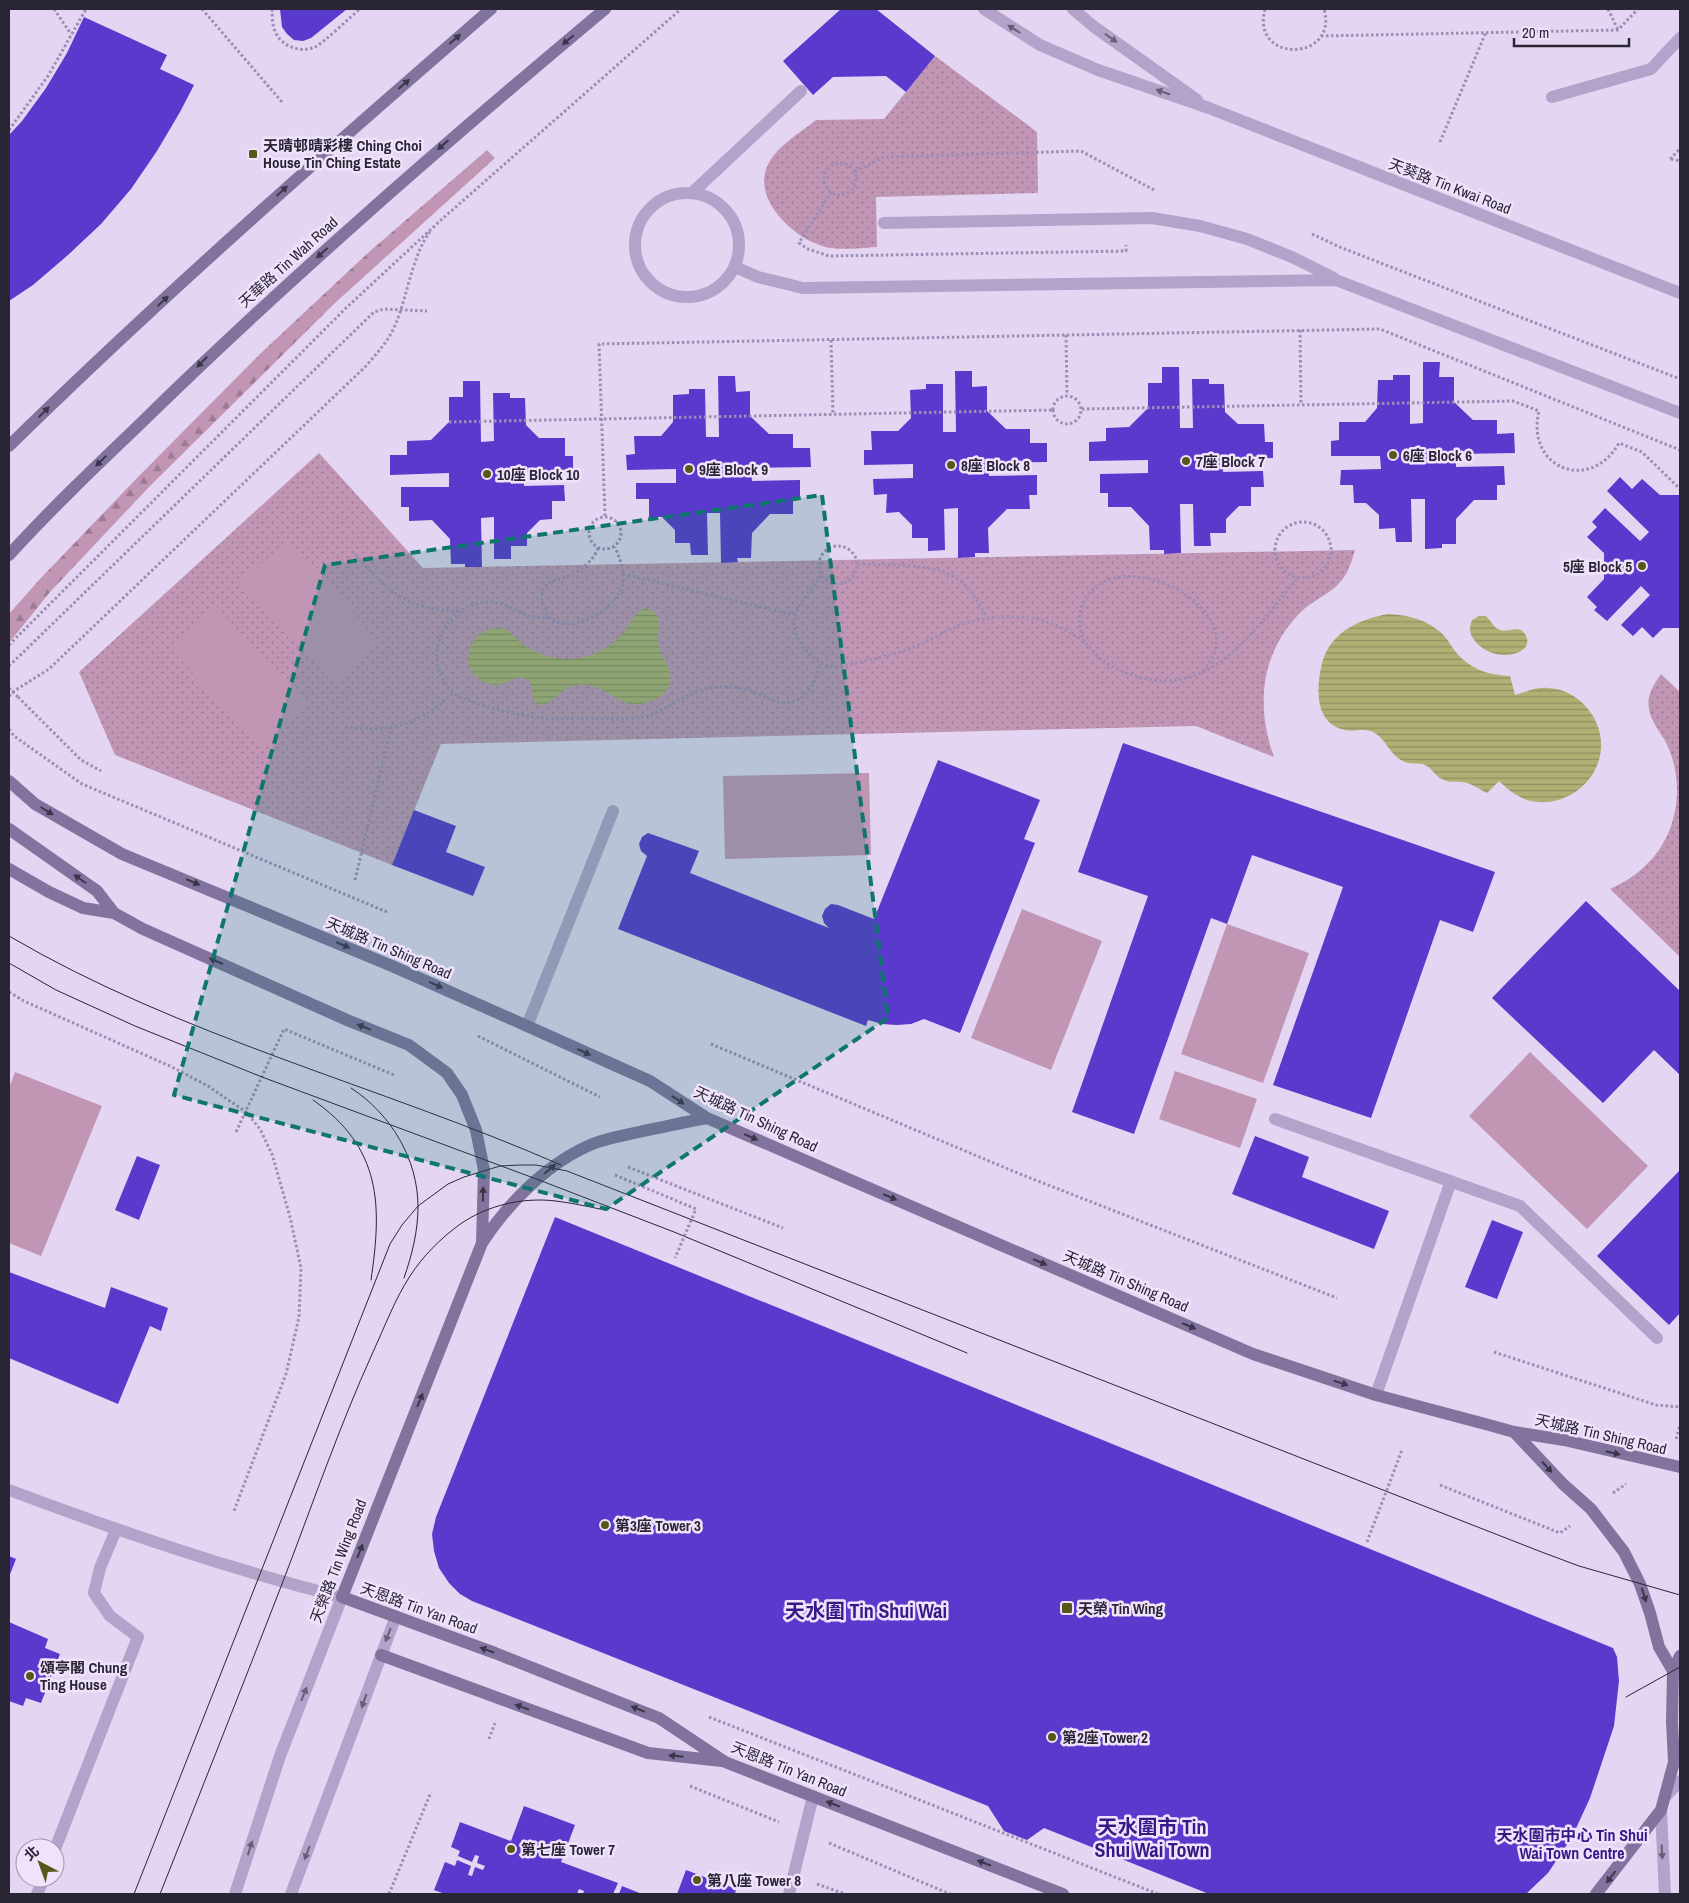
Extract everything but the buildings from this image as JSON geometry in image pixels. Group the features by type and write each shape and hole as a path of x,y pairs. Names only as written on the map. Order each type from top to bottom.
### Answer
{"main road":[{"path":"9,446 54,401 303,172 491,9"},
{"name":"天華路 Tin Wah Road","path":"9,555 69,491 210,354 382,198 605,9"},
{"name":"天城路 Tin Shing Road","path":"9,782 35,804 122,854 392,966 650,1081 707,1118 1253,1354 1376,1395 1514,1432 1564,1440 1680,1467"},
{"path":"9,829 98,891 114,913"},
{"path":"9,869 48,892 83,908 114,913"},
{"name":"天榮路 Tin Wing Road","path":"114,913 143,929 347,1020 409,1045 447,1073 462,1095 476,1130 484,1170 482,1243"},
{"name":"天榮路 Tin Wing Road","path":"342,1597 482,1243 496,1222 512,1203 557,1163 593,1144 618,1136 707,1118"},
{"name":"天城路 Tin Shing Road","path":"1514,1432 1563,1484 1591,1509 1624,1552 1640,1584 1659,1647 1673,1671"},
{"name":"天恩路 Tin Yan Road","path":"342,1597 495,1653 659,1718 725,1762 1063,1894"},
{"path":"381,1655 648,1753 725,1762"},
{"path":"1596,1894 1661,1810 1666,1796 1674,1762 1672,1722 1673,1671 1680,1656"}],"street":[{"name":"天葵路 Tin Kwai Road","path":"984,9 1040,45 1098,70 1209,108 1680,293"},
{"name":"天葵路 Tin Kwai Road","path":"1073,9 1209,108"},
{"path":"1552,96 1651,69 1680,38"},
{"path":"693,192 801,91"},
{"path":"693,192 709,197 723,206 733,219 739,234 740,251 735,267 726,280 713,291 697,297 680,297 665,293 652,284 641,271 635,255 634,239 639,223 648,209 661,199 676,193 693,192"},
{"path":"884,223 1152,218 1200,226 1247,239 1292,257 1336,280 1680,413"},
{"path":"735,267 758,277 803,288 1336,280"},
{"path":"527,1026 613,811"},
{"path":"1275,1120 1520,1206 1657,1338"},
{"path":"1376,1395 1451,1181"},
{"path":"9,1490 116,1530 259,1576 342,1597"},
{"path":"59,1838 138,1637 110,1616 94,1594 100,1568 116,1530"},
{"name":"天榮路 Tin Wing Road","path":"235,1894 280,1756 342,1597"},
{"path":"291,1894 396,1616"},
{"path":"1666,1796 1680,1781"},
{"path":"789,1894 814,1796"},
{"path":"1661,1810 1665,1894"},
{"path":"1030,1881 1044,1894"}],"path":[{"path":"54,9 71,34"},
{"path":"9,130 48,76 86,9"},
{"path":"202,9 282,102"},
{"path":"272,9 274,30 280,40 290,48 303,50 316,47 360,9"},
{"path":"9,645 346,308 441,220 682,9"},
{"path":"1265,9 1263,27 1268,37 1284,49 1294,51 1305,49 1314,44 1321,36 1325,26 1324,9"},
{"path":"1608,9 1618,30"},
{"path":"1321,36 1618,30 1638,9"},
{"path":"1440,142 1486,32"},
{"path":"1680,149 1670,159 1680,161"},
{"path":"855,172 883,157 1081,150 1154,190"},
{"path":"843,162 848,164 855,172 856,183 846,195 835,195 830,192 824,183 825,172 832,164 843,162"},
{"path":"9,696 14,690 50,669 365,367 389,340 422,247 428,235 441,220"},
{"path":"9,666 361,323 374,312 384,309 427,311"},
{"path":"605,516 599,344 1380,329 1680,450"},
{"path":"1300,330 1301,405"},
{"path":"1066,335 1067,395"},
{"path":"831,340 833,414"},
{"path":"1067,395 1074,397 1080,402 1082,409 1080,416 1075,422 1067,424 1060,422 1052,410 1055,402 1060,397 1067,395"},
{"path":"1082,409 1513,401 1539,411 1536,424 1537,437 1541,449 1561,467 1574,470 1588,470 1601,464 1612,455 1619,443 1642,452 1680,489"},
{"path":"449,422 1052,410"},
{"path":"605,516 613,518 620,524 622,532 620,541 614,547 606,550 598,548 591,542 589,534 591,525 597,519 605,516"},
{"path":"821,576 794,615 794,626 799,641 808,654 820,663 835,667 878,658 920,645 960,626 988,618 1018,617 1041,621 1064,629 1084,642 1101,659 1119,669 1139,677 1161,682 1198,675 1219,664 1237,649 1298,578 1307,578 1324,568 1329,560 1331,551 1329,541 1317,526 1308,523 1291,525 1278,537 1276,545 1275,554 1277,562 1289,575 1298,578"},
{"path":"836,545 847,547 854,554 858,564 856,574 848,582 838,585 828,583 821,576 818,566 820,556 827,549 836,545"},
{"path":"598,548 595,556 580,569 571,575 554,580 544,589 541,595 542,602 544,611 550,618 566,624 589,620 601,613 618,595 623,585 623,574 621,562 614,547"},
{"path":"352,552 385,588 401,598 420,606 439,610 459,611"},
{"path":"858,564 923,567 949,574 962,583 988,618"},
{"path":"623,574 794,615"},
{"path":"1084,642 1079,616 1083,602 1095,588 1113,579 1143,578 1161,582 1191,598 1207,615 1215,629 1217,640 1214,654 1208,665 1198,675"},
{"path":"550,618 534,617 505,604 489,602 473,604 459,611 447,622 439,637 436,653 438,668 444,681 453,693 466,701 480,706 543,718 633,718 666,708 680,698 710,688 741,688 782,702 795,700 806,694 813,686 818,676 820,663"},
{"path":"9,688 81,760 102,771"},
{"path":"345,727 368,730 391,728 414,721 435,709 453,693"},
{"path":"355,880 391,728"},
{"path":"9,729 14,736 82,784 387,912"},
{"path":"9,992 24,1001 172,1067 208,1086 246,1112 260,1129 272,1154 290,1217 301,1268 299,1317 286,1374 234,1511"},
{"path":"236,1132 284,1029 394,1075"},
{"path":"476,1035 600,1098"},
{"path":"711,1044 1020,1174 1337,1298"},
{"path":"628,1166 783,1228"},
{"path":"615,1175 696,1209 675,1258"},
{"path":"1494,1352 1656,1405 1680,1407"},
{"path":"1367,1542 1402,1450"},
{"path":"1440,1484 1560,1533"},
{"path":"706,1716 1158,1894"},
{"path":"389,1894 431,1792"},
{"path":"804,1832 950,1894"}],"highlighted area":[{"path":"822,495 888,1018 606,1209 174,1095 325,565"}],"green space":[{"path":"935,56 1037,132 1038,193 876,197 877,247 831,248 805,239 793,230 772,207 766,194 764,180 767,167 776,153 816,120 884,119"},
{"path":"487,150 495,158 335,303 149,487 50,592 9,643 9,614 137,478 261,353 369,252"},
{"path":"319,453 423,568 1355,550 1345,576 1333,589 1302,611 1288,627 1270,661 1264,698 1268,737 1274,757 1196,726 441,744 392,865 115,755 79,672"},
{"path":"287,540 379,641 333,683 241,582"},
{"path":"215,605 307,706 261,748 169,647"},
{"path":"1661,674 1680,692 1680,957 1610,889 1637,873 1656,854 1671,827 1675,811 1677,796 1674,764 1667,744 1652,720 1648,704 1651,690"},
{"path":"869,773 871,855 725,859 723,776"},
{"path":"1022,909 1102,941 1051,1070 971,1038"},
{"path":"1227,924 1309,953 1263,1083 1181,1054"},
{"path":"1530,1052 1648,1166 1587,1229 1469,1116"},
{"path":"1175,1071 1257,1099 1240,1148 1159,1119"},
{"path":"15,1072 102,1106 41,1256 9,1243 9,1088"}],"shaded area":[{"path":"645,608 658,617 659,649 668,666 671,678 666,691 651,701 641,704 625,703 605,691 580,684 566,689 550,702 542,705 537,704 533,698 531,685 526,679 522,677 503,683 491,684 475,676 470,668 468,659 474,641 490,629 500,628 507,630 527,648 542,655 574,659 593,654 610,646 619,638 632,619"},
{"path":"1388,614 1413,618 1438,630 1460,657 1473,667 1494,674 1510,676 1515,695 1535,689 1548,688 1569,694 1578,700 1593,716 1601,737 1599,761 1594,773 1586,783 1565,797 1553,801 1527,800 1512,792 1499,781 1487,793 1472,785 1444,780 1423,764 1404,762 1394,754 1379,736 1371,731 1345,730 1327,720 1322,712 1318,691 1323,660 1327,650 1340,634 1349,628 1368,619"},
{"path":"1479,616 1486,616 1500,630 1517,629 1523,631 1527,641 1525,647 1520,652 1503,655 1483,648 1475,641 1470,631 1472,620"}],"tram line":[{"path":"9,936 75,972 211,1032 492,1136 561,1165"},
{"path":"9,963 56,990 135,1026 262,1077 674,1232 967,1353"},
{"path":"351,1088 390,1124 400,1139 413,1172 417,1189 418,1216 410,1261 404,1278"},
{"path":"313,1100 336,1118 353,1138 365,1158 372,1180 376,1203 376,1227 371,1280"},
{"path":"134,1894 390,1244 402,1225 418,1206 448,1184 500,1166 536,1165 567,1171 1539,1551 1579,1566 1680,1595"},
{"path":"160,1894 349,1409 390,1313 410,1276 426,1255 452,1230 481,1212 506,1204 531,1200 556,1201 600,1209"},
{"path":"1626,1697 1680,1667"}],"place":[{"name":"天晴邨晴彩樓 Ching Choi House Tin Ching Estate","path":"253,154"},
{"name":"6座 Block 6","path":"1393,455"},
{"name":"7座 Block 7","path":"1186,461"},
{"name":"8座 Block 8","path":"951,465"},
{"name":"9座 Block 9","path":"689,469"},
{"name":"10座 Block 10","path":"487,474"},
{"name":"5座 Block 5","path":"1642,566"},
{"name":"第3座 Tower 3","path":"605,1525"},
{"name":"天榮 Tin Wing","path":"1067,1608"},
{"name":"頌亭閣 Chung Ting House","path":"30,1676"},
{"name":"第2座 Tower 2","path":"1052,1737"},
{"name":"第七座 Tower 7","path":"511,1849"},
{"name":"第八座 Tower 8","path":"697,1880"}],"district":[{"name":"天水圍 Tin Shui Wai","path":"866,1610"},
{"name":"天水圍市 Tin Shui Wai Town","path":"1152,1838"},
{"name":"天水圍市中心 Tin Shui Wai Town Centre","path":"1572,1844"}]}
